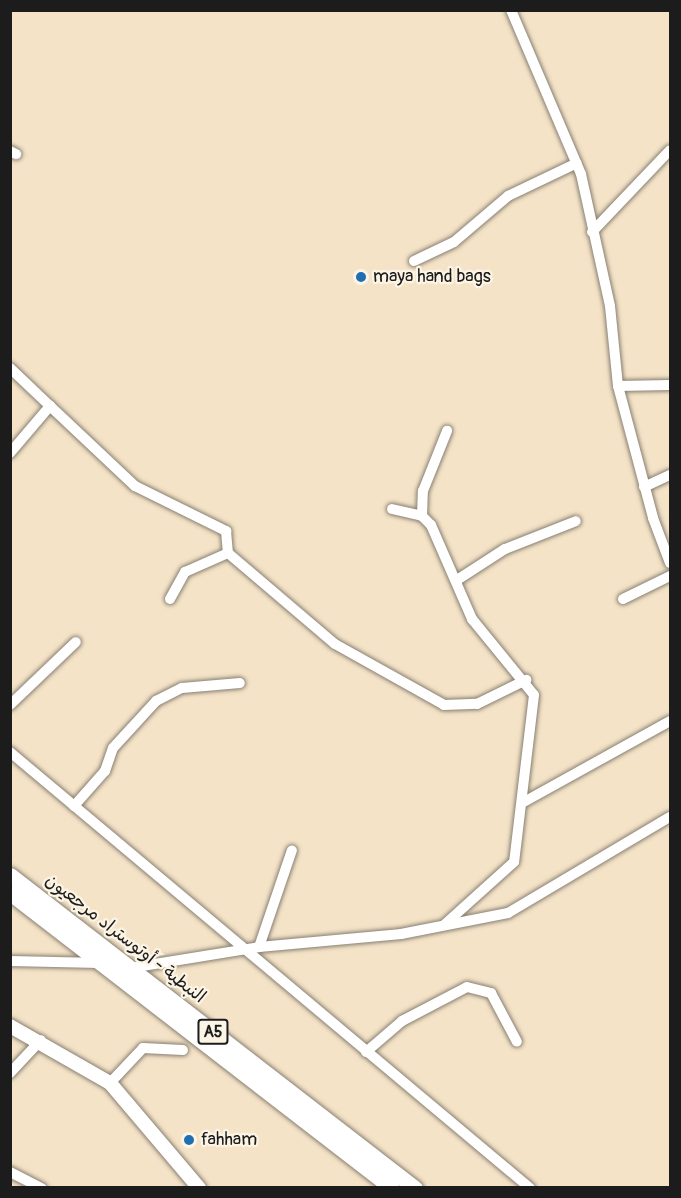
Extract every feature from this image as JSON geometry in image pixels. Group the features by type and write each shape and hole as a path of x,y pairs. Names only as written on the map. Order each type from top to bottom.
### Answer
{"highway":[{"name":"النبطية - أوتوستراد مرجعيون","path":"10,875 415,1188"},
{"name":"النبطية - أوتوستراد مرجعيون","path":"10,893 392,1188"}],"main road":[{"path":"10,1026 42,1040 110,1083 199,1188"}],"street":[{"path":"511,10 577,163 610,306 618,386 644,488 670,563"},
{"path":"592,232 670,150"},
{"path":"414,261 467,233 508,196 577,163"},
{"path":"10,368 135,486 226,531 228,553 335,644 444,705 477,704 526,680"},
{"path":"618,386 670,385"},
{"path":"10,453 50,406"},
{"path":"441,927 514,862 534,695 526,680 472,619 444,545 422,516 423,491 447,431"},
{"path":"644,488 670,475"},
{"path":"392,509 422,516"},
{"path":"457,580 505,549 576,520"},
{"path":"170,599 185,572 228,553"},
{"path":"623,599 670,576"},
{"path":"10,705 76,642"},
{"path":"74,806 105,771 113,748 156,701 182,688 240,683"},
{"path":"522,803 670,721"},
{"path":"10,752 530,1188"},
{"path":"130,968 259,947 353,941 441,927 508,913 536,902 670,817"},
{"path":"259,947 292,850"},
{"path":"10,961 103,964"},
{"path":"366,1052 402,1021 466,987 491,993 517,1042"},
{"path":"10,1073 42,1040"},
{"path":"110,1083 144,1048 183,1050"},
{"path":"10,1172 42,1188"}],"place":[{"name":"maya hand bags","path":"361,277"},
{"name":"fahham","path":"189,1140"}]}
